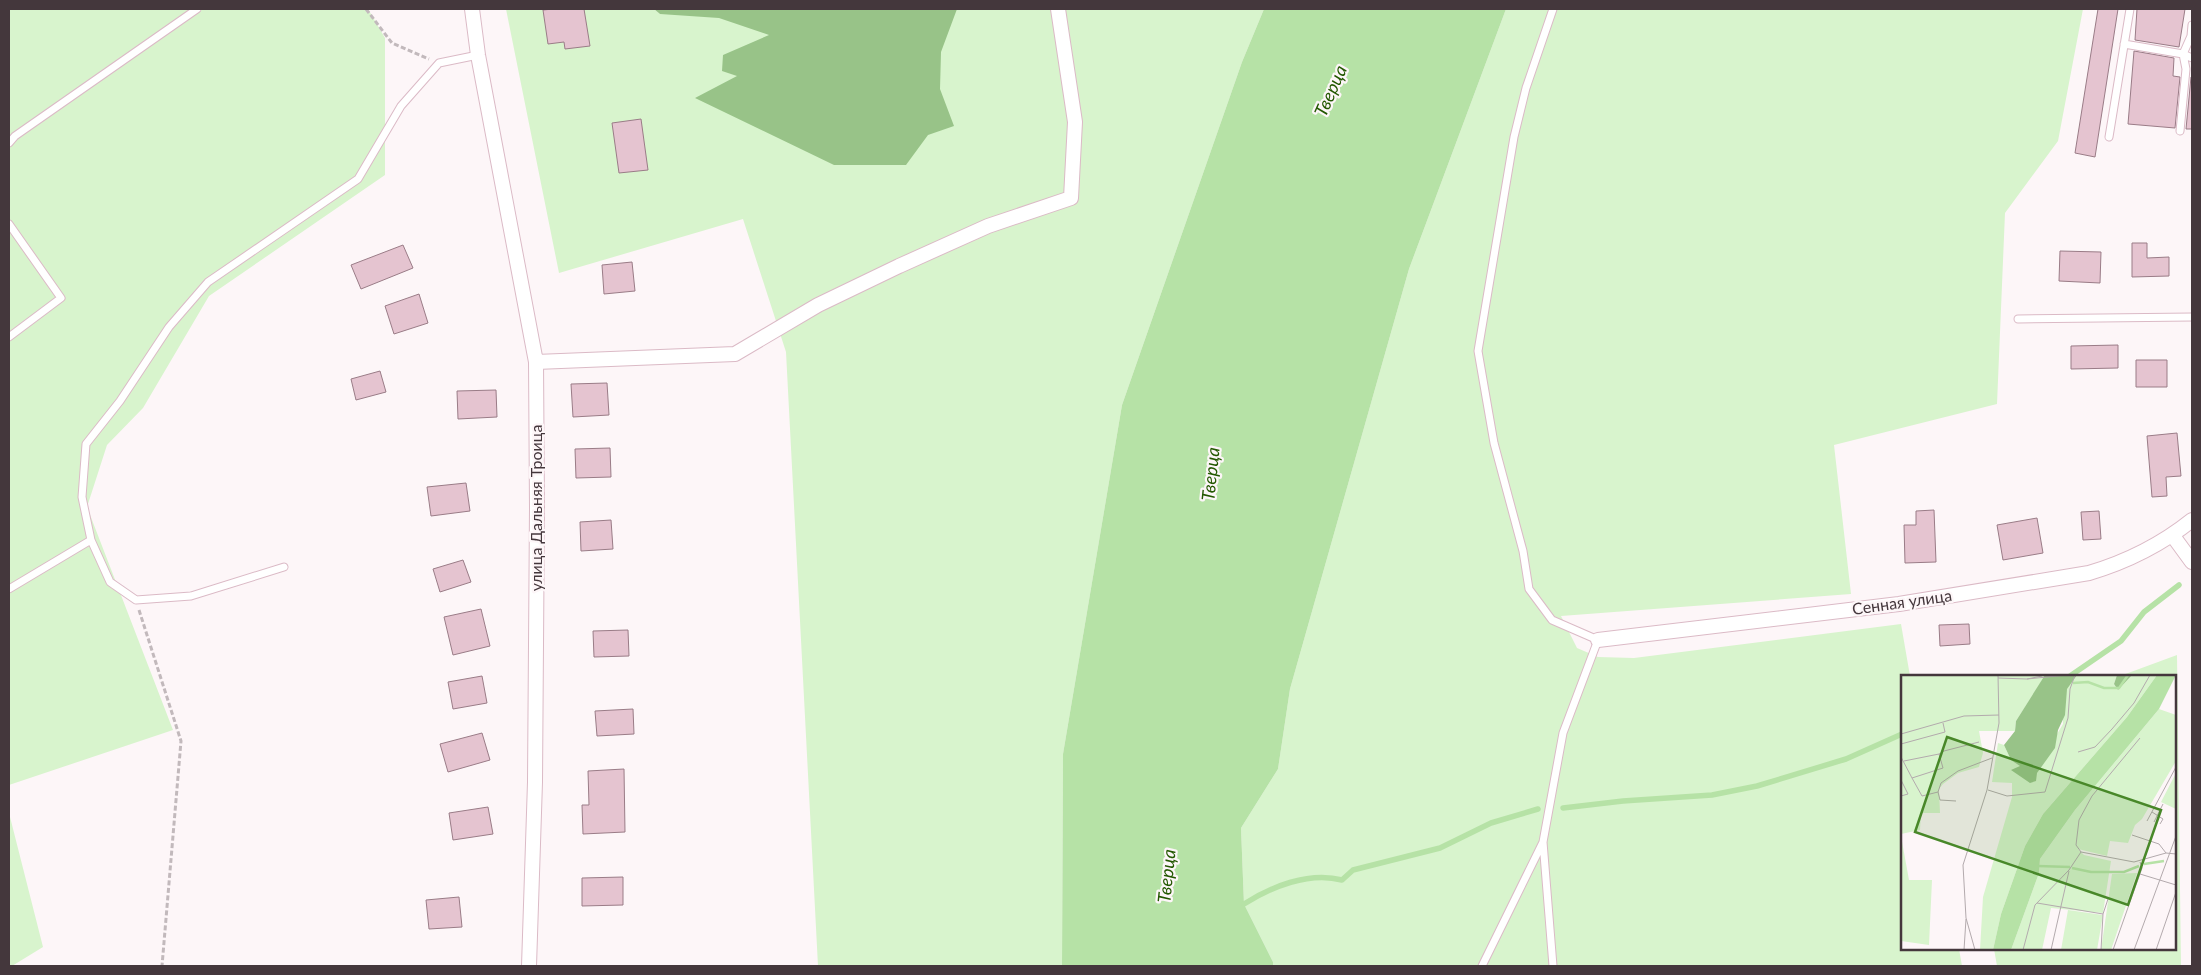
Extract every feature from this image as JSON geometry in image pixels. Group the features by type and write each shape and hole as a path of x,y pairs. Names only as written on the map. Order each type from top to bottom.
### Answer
{"street":[{"name":"улица Дальняя Троица","path":"472,9 478,55 536,362 537,586 530,966"},
{"path":"536,362 734,354 818,306 899,266 988,226 1071,198 1075,122 1058,9"},
{"name":"Сенная улица","path":"1598,640 1899,604 2089,573 2117,565 2173,536 2192,520"},
{"path":"2173,536 2192,562"}],"lane":[{"path":"9,143 15,136 197,9"},
{"path":"1482,966 1542,842 1562,733 1598,640 1552,620 1529,589 1523,551 1494,443 1478,351 1514,138 1526,88 1552,9"},
{"path":"2109,137 2130,9"},
{"path":"2180,130 2186,69 2183,54 2191,36 2192,24"},
{"path":"2124,44 2183,54 2192,58"},
{"path":"284,567 191,596 136,600 110,582 90,540 82,497 86,444 120,401 169,327 208,282 358,179 401,106 439,63 478,55"},
{"path":"9,224 61,298 9,337"},
{"path":"2018,319 2192,317"},
{"path":"9,589 90,540"},
{"path":"1542,842 1553,966"}],"path":[{"path":"366,9 392,43 439,63"},
{"path":"136,600 181,742 162,966"}],"shaded area":[{"path":"9,9 368,9 385,38 385,175 209,296 143,408 107,445 87,507 173,730 9,785"},
{"path":"506,9 654,9 660,14 727,9 1264,9 1242,62 1122,405 1063,754 1062,966 818,966 786,352 743,219 559,273"},
{"path":"654,9 957,9 941,52 940,89 954,126 928,135 906,165 834,165 695,98 737,76 722,71 723,55 769,35 719,18 660,14"},
{"path":"1506,9 2083,9 2058,141 2005,213 1997,404 1834,445 1851,594 1561,616 1577,648 1598,657 1634,658 1901,624 1910,675 1901,675 1901,950 1959,950 1962,966 1273,966 1273,962 1244,904 1241,828 1278,769 1290,689 1409,269"},
{"path":"2177,655 2181,966 1997,966 1994,950 2176,950 2176,675 2123,675"},
{"path":"9,813 43,947 12,966 9,966"}],"water":[{"name":"Тверца","path":"1264,9 1506,9 1409,269 1290,689 1278,769 1241,828 1244,904 1273,962 1273,966 1062,966 1063,754 1122,405 1242,62"}],"building":[{"path":"584,9 590,46 565,49 564,42 548,44 543,10"},
{"path":"2098,9 2118,9 2095,157 2075,153"},
{"path":"2137,9 2185,9 2179,47 2135,40"},
{"path":"2134,51 2174,58 2173,76 2180,77 2175,128 2128,124"},
{"path":"2191,77 2192,129 2186,129"},
{"path":"641,119 648,170 619,173 612,123"},
{"path":"2132,243 2147,243 2147,258 2169,257 2169,276 2132,277"},
{"path":"403,245 413,268 361,289 351,265"},
{"path":"2060,251 2101,252 2100,283 2059,281"},
{"path":"632,262 635,291 604,294 602,265"},
{"path":"419,294 428,323 394,334 385,306"},
{"path":"2118,345 2118,368 2071,369 2071,346"},
{"path":"2136,360 2167,360 2167,387 2136,387"},
{"path":"380,371 386,392 356,400 351,379"},
{"path":"607,383 609,415 573,417 571,384"},
{"path":"496,390 497,417 458,419 457,391"},
{"path":"2177,433 2181,476 2166,477 2167,496 2152,497 2147,436"},
{"path":"610,448 611,477 576,478 575,449"},
{"path":"466,483 470,511 431,516 427,487"},
{"path":"1934,510 1936,562 1905,563 1904,525 1916,525 1916,511"},
{"path":"2099,511 2101,539 2083,540 2081,512"},
{"path":"2037,518 2043,553 2003,560 1997,525"},
{"path":"611,520 613,549 581,551 580,522"},
{"path":"463,560 471,582 440,592 433,569"},
{"path":"481,609 490,646 453,655 444,617"},
{"path":"1969,624 1970,644 1940,646 1939,625"},
{"path":"628,630 629,656 594,657 593,631"},
{"path":"482,676 487,703 453,709 448,682"},
{"path":"633,709 634,734 597,736 595,711"},
{"path":"482,733 490,760 448,772 440,744"},
{"path":"624,769 625,832 583,834 582,805 589,805 588,771"},
{"path":"488,807 493,834 453,840 449,813"},
{"path":"623,877 623,905 582,906 582,878"},
{"path":"459,897 462,927 429,929 426,900"}],"waterway":[{"path":"2071,675 2121,641 2144,612 2179,585"},
{"path":"1563,808 1623,801 1712,795 1757,786 1846,759 1901,734"},
{"path":"1244,904 1266,892 1291,882 1317,878 1342,880 1353,870 1440,848 1491,823 1538,809"}]}
